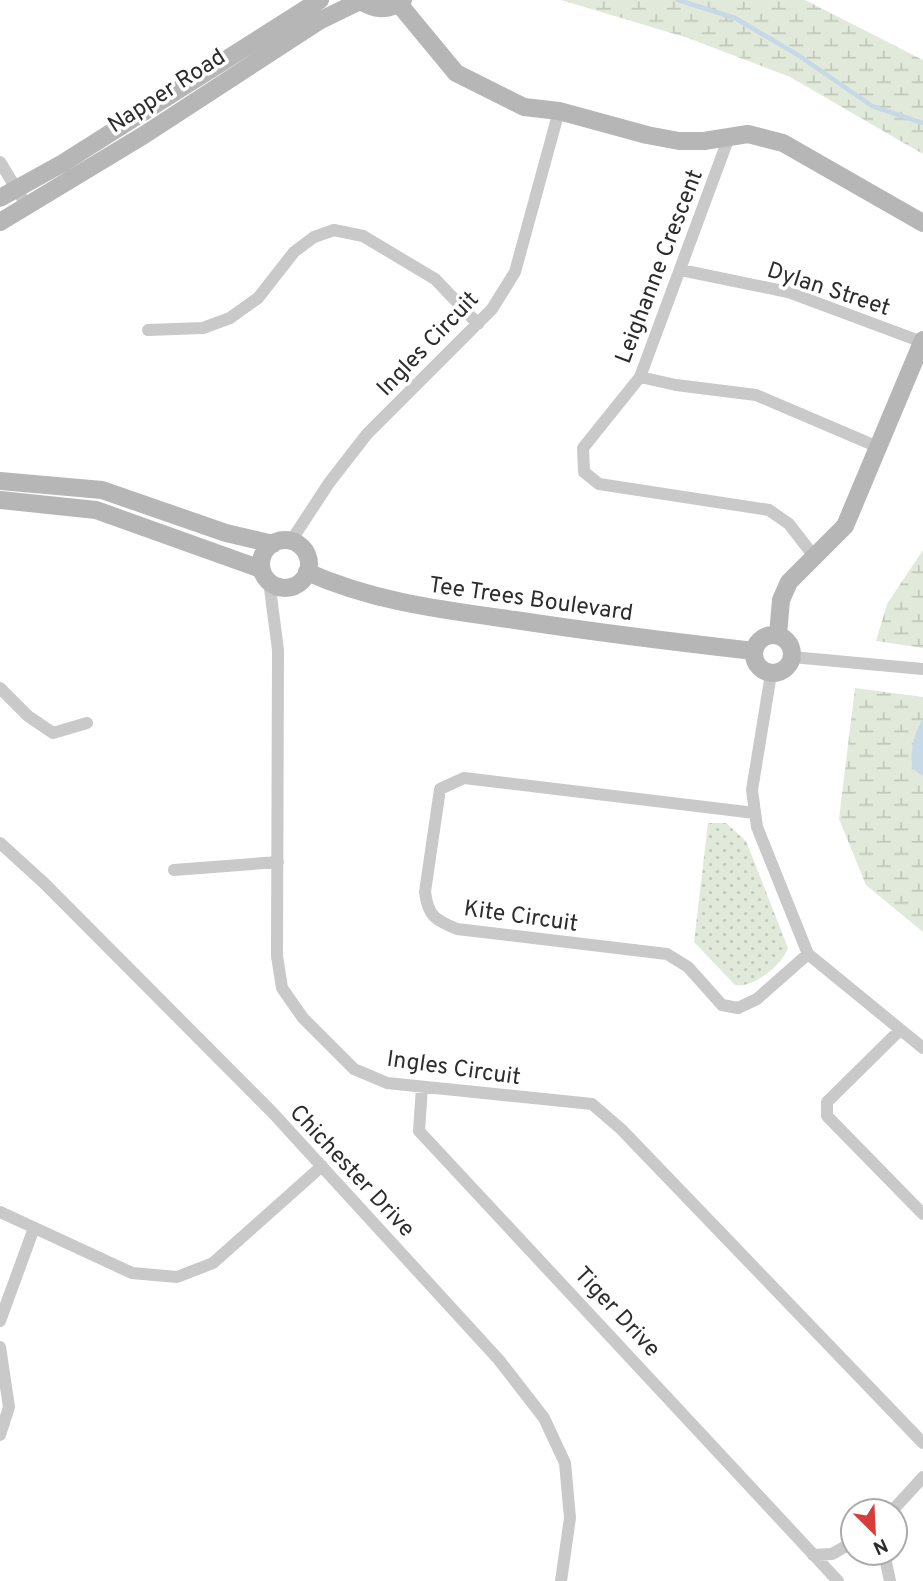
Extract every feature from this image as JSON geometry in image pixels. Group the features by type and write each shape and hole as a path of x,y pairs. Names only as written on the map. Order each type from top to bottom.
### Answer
{"street":[{"name":"Napper Road","path":"0,198 63,163 320,0"},
{"name":"Napper Road","path":"0,222 319,21 360,0"},
{"path":"360,0 373,8 388,8 401,2 456,73 524,107 559,111 679,141 748,134 783,143 923,223"},
{"name":"Ingles Circuit","path":"291,541 329,484 368,434 492,309 515,272 559,111"},
{"name":"Leighanne Crescent","path":"729,137 640,377 583,448 584,472 599,484 769,510 789,524 813,555"},
{"path":"0,162 26,206"},
{"path":"148,330 202,328 230,318 258,298 294,251 314,237 334,230 363,236 435,279 478,324"},
{"name":"Dylan Street","path":"681,270 788,292 923,341"},
{"path":"778,635 781,600 789,582 813,555 845,526 923,341"},
{"path":"640,377 676,385 756,395 878,447"},
{"path":"0,481 102,490 226,533 273,544 291,541 307,555 307,572 296,585 287,587 265,575 96,510 0,500"},
{"path":"265,575 262,558 273,544"},
{"name":"Tee Trees Boulevard","path":"307,572 345,589 401,604 640,639 754,650"},
{"name":"Ingles Circuit","path":"265,575 278,650 277,956 282,988 303,1018 354,1069 387,1083 592,1104 621,1129 923,1443"},
{"path":"778,635 789,643 792,657 787,667 771,674 760,668 754,650 765,636 778,635"},
{"path":"792,657 923,669"},
{"path":"771,674 752,790 755,813 757,827 808,954 923,1048"},
{"path":"0,688 28,716 53,733 87,723"},
{"name":"Kite Circuit","path":"755,813 464,778 440,789 425,892 427,909 433,919 457,929 667,954 688,967 722,1005 738,1008 757,999 808,954"},
{"name":"Chichester Drive","path":"0,843 44,883 322,1166 499,1360 544,1418 565,1463 570,1518 561,1581"},
{"path":"174,870 278,862"},
{"path":"900,1030 827,1102 827,1116 923,1214"},
{"name":"Tiger Drive","path":"422,1087 419,1130 838,1581"},
{"path":"0,1212 132,1273 177,1277 213,1263 322,1166"},
{"path":"0,1321 34,1228"},
{"path":"0,1347 9,1407 0,1435"},
{"path":"905,1497 923,1477"},
{"path":"814,1555 832,1554 839,1550"}],"green space":[{"path":"561,0 805,0 923,60 923,154 790,77 688,38"},
{"path":"923,550 923,648 876,641 887,604"},
{"path":"855,688 923,697 923,932 866,885 839,819"},
{"path":"708,823 726,823 746,841 788,948 774,968 759,979 742,985 735,985 694,942"}],"water":[{"path":"923,719 923,776 913,769 912,750"}],"waterway":[{"path":"678,0 735,18 798,55 872,106 923,123"}]}
